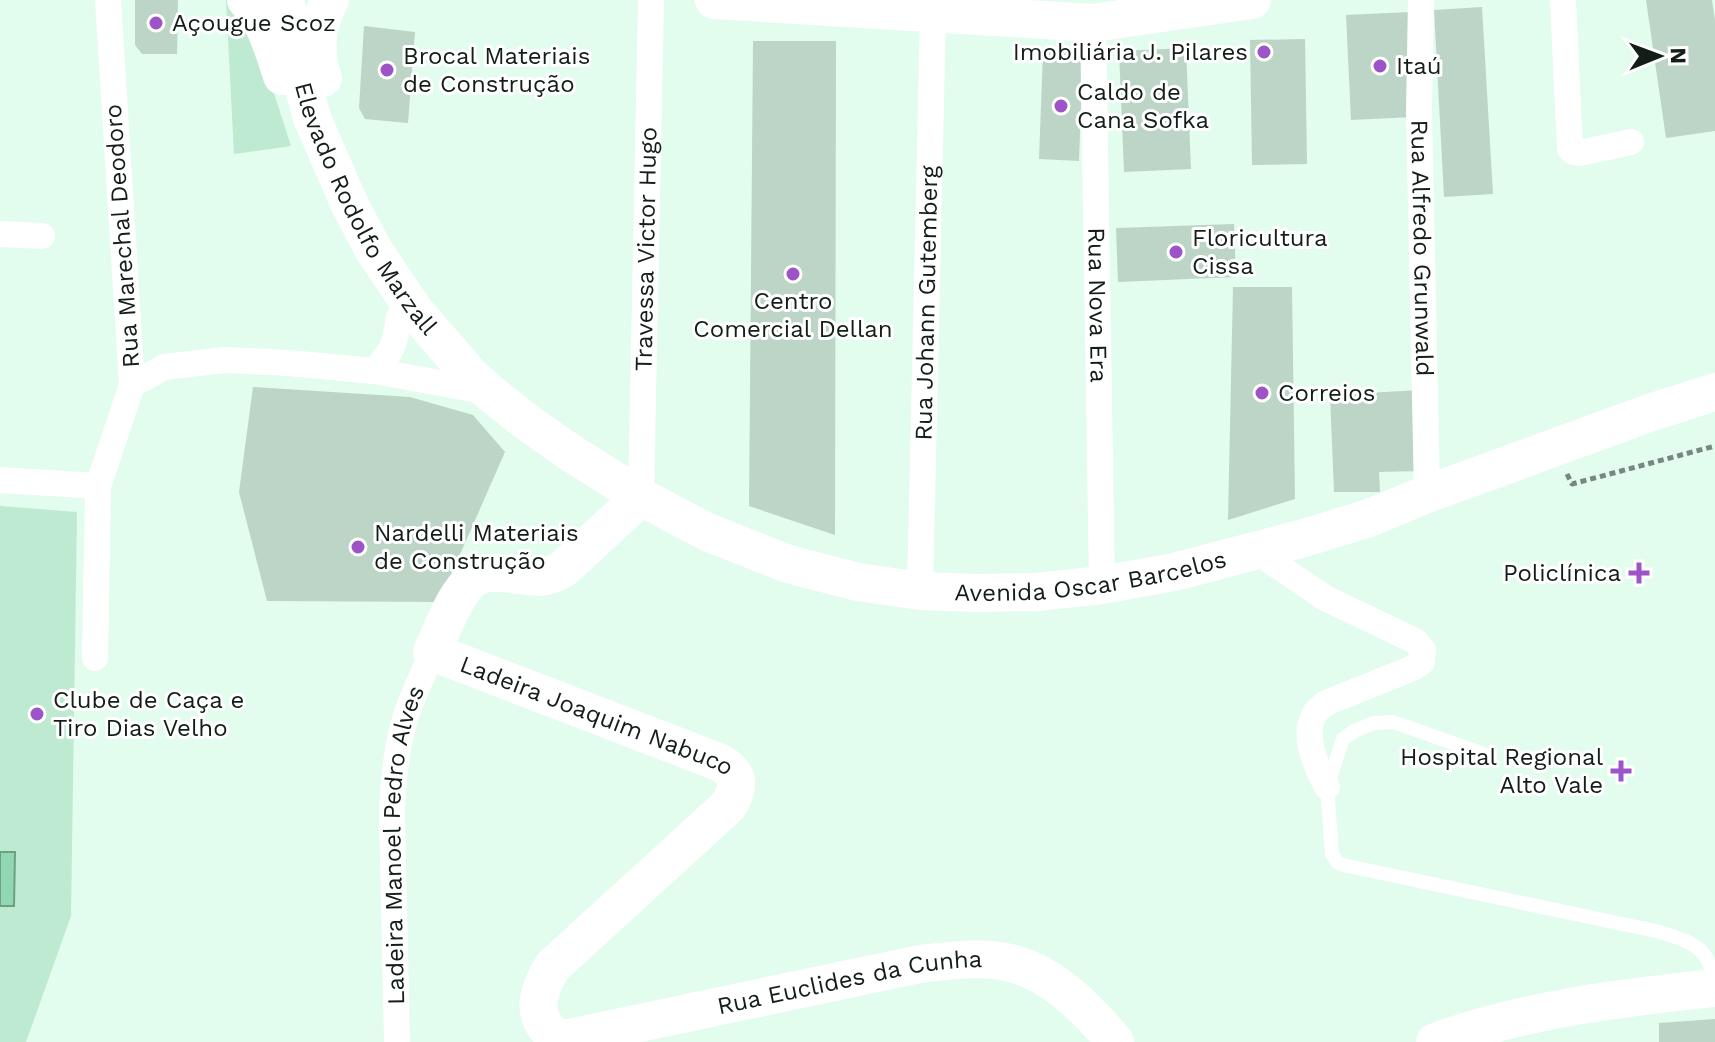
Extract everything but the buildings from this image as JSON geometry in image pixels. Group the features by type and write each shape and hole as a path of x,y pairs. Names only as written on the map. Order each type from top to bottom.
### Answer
{"main road":[{"name":"Avenida Oscar Barcelos","path":"246,0 268,34 308,148 358,255 439,357 479,383 571,453 641,497 707,532 788,564 858,582 920,591 977,593 1037,592 1102,585 1174,572 1369,518 1652,412 1715,392"},
{"name":"Elevado Rodolfo Marzall","path":"285,0 312,118 349,203 407,314"},
{"name":"Avenida Oscar Barcelos","path":"330,0 323,13 318,35 318,66 388,231 479,383"},
{"path":"714,0 1093,23 1252,0"},
{"path":"268,34 318,66"},
{"path":"326,192 338,117"},
{"name":"Ladeira Joaquim Nabuco","path":"559,1041 546,1030 539,1014 543,983 553,966 728,806 736,794 736,779 731,770 721,763 432,652 455,603 466,586 479,575 498,572 536,578 550,576 563,569 641,497"},
{"name":"Rua Euclides da Cunha","path":"559,1041 920,964 961,959 1002,961 1037,973 1067,992 1115,1042"},
{"path":"1439,1041 1488,1024 1558,1007 1715,986"}],"street":[{"name":"Rua Marechal Deodoro","path":"95,658 98,486 132,385 108,0"},
{"name":"Travessa Victor Hugo","path":"641,497 651,0"},
{"name":"Rua Alfredo Grunwald","path":"1421,0 1419,111 1427,494"},
{"path":"1563,0 1570,149 1579,153 1631,142"},
{"name":"Rua Johann Gutemberg","path":"920,591 933,14"},
{"name":"Rua Nova Era","path":"1093,23 1102,585"},
{"path":"0,234 42,236"},
{"path":"374,371 388,356 407,314"},
{"path":"132,385 164,367 225,360 289,363 479,383"},
{"path":"0,480 98,486"},
{"path":"1256,551 1325,598 1415,641 1423,650 1422,662 1413,668 1326,703 1315,713 1310,733 1315,764 1327,787"},
{"name":"Ladeira Manoel Pedro Alves","path":"397,1042 393,786 409,705 432,652"}],"lane":[{"path":"1490,756 1393,722 1374,723 1354,731 1343,739 1327,787 1332,854 1337,862 1660,932 1701,951 1706,957 1715,986"}],"path":[{"path":"1572,484 1715,446"}],"shaded area":[{"path":"226,0 245,3 291,146 234,154"},
{"name":"Clube de Caça e Tiro Dias Velho","path":"0,506 77,512 71,916 26,1042 0,1042"},
{"path":"0,852 15,852 14,906 0,906"}],"place":[{"name":"Açougue Scoz","path":"156,23"},
{"name":"Imobiliária J. Pilares","path":"1264,52"},
{"name":"Itaú","path":"1380,66"},
{"name":"Brocal Materiais de Construção","path":"387,70"},
{"name":"Caldo de Cana Sofka","path":"1061,106"},
{"name":"Floricultura Cissa","path":"1176,252"},
{"name":"Centro Comercial Dellan","path":"793,274"},
{"name":"Correios","path":"1262,393"},
{"name":"Nardelli Materiais de Construção","path":"358,547"},
{"name":"Policlínica","path":"1639,573"},
{"name":"Clube de Caça e Tiro Dias Velho","path":"37,714"},
{"name":"Hospital Regional Alto Vale","path":"1621,771"}]}
